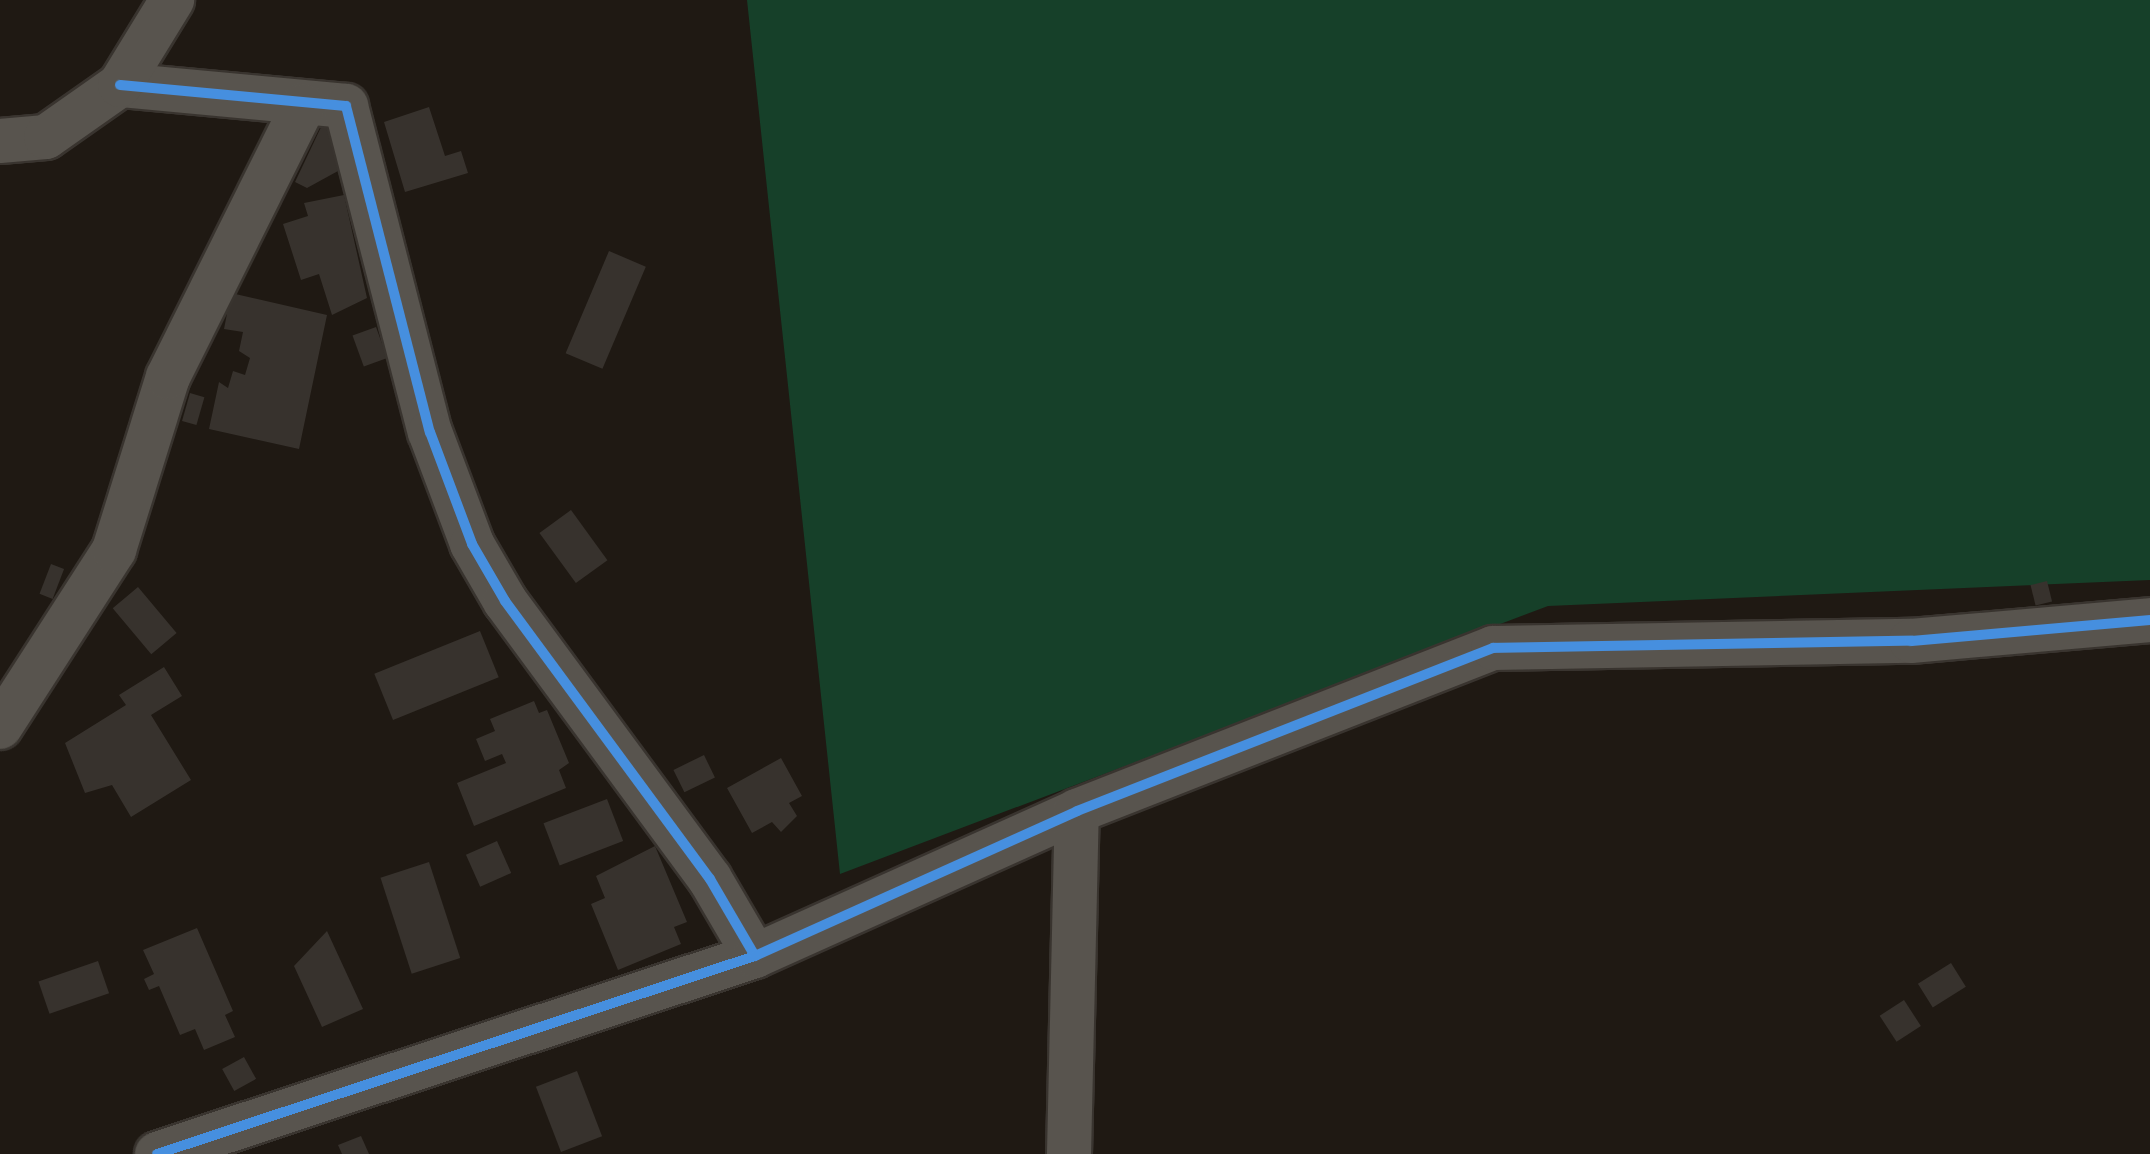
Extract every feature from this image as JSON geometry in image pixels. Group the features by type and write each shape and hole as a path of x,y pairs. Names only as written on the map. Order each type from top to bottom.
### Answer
{"street":[{"path":"0,141 46,137 120,85 172,0"},
{"path":"120,85 303,106 346,106 430,432 472,544 505,601 710,879 755,956"},
{"path":"0,727 114,550 168,377 303,106"},
{"path":"157,1154 755,956 1077,811 1493,648 1911,641 2150,620"},
{"path":"1069,1154 1077,811"}],"green space":[{"path":"747,0 2150,0 2150,580 1548,606 840,874"}],"building":[{"path":"429,107 445,156 461,151 468,173 405,192 384,122"},
{"path":"322,125 331,130 338,171 307,188 295,182"},
{"path":"344,195 367,298 332,315 319,274 301,280 283,224 308,216 304,203"},
{"path":"609,251 646,267 602,369 566,353"},
{"path":"231,293 327,315 299,449 209,429 219,382 228,388 233,371 245,375 250,358 239,351 243,332 224,329"},
{"path":"376,327 387,358 364,367 353,336"},
{"path":"190,393 204,397 196,425 182,421"},
{"path":"571,510 607,560 576,583 539,533"},
{"path":"51,564 64,569 53,599 40,594"},
{"path":"2047,581 2052,601 2036,605 2031,585"},
{"path":"138,587 177,633 151,654 113,608"},
{"path":"480,631 499,677 393,720 374,674"},
{"path":"164,667 182,696 151,715 191,780 131,817 112,785 85,793 65,743 126,705 119,695"},
{"path":"534,701 539,713 547,710 569,763 559,770 566,788 474,826 457,783 506,763 502,754 485,761 476,739 495,731 490,719"},
{"path":"704,755 715,777 684,792 673,770"},
{"path":"781,758 802,796 789,803 797,816 781,832 772,822 752,833 727,788"},
{"path":"607,799 623,841 560,865 544,823"},
{"path":"497,841 511,873 480,887 466,855"},
{"path":"655,846 687,922 674,927 681,944 618,970 591,904 605,898 596,876"},
{"path":"429,862 460,958 412,974 380,878"},
{"path":"197,928 233,1011 225,1015 235,1037 204,1050 195,1029 180,1035 159,986 149,990 144,979 154,974 143,950"},
{"path":"327,931 363,1009 322,1027 294,966"},
{"path":"98,961 109,993 50,1014 38,982"},
{"path":"1951,963 1966,987 1933,1007 1918,984"},
{"path":"1904,1000 1921,1026 1897,1042 1880,1016"},
{"path":"244,1057 256,1079 234,1091 222,1069"},
{"path":"577,1071 602,1136 561,1152 536,1087"},
{"path":"361,1136 369,1154 342,1154 338,1145"}],"cycle path":[{"path":"120,85 346,106 430,432 472,544 505,601 710,879 755,956"},
{"path":"157,1154 755,956 1077,811 1493,648 1911,641 2150,620"}]}
